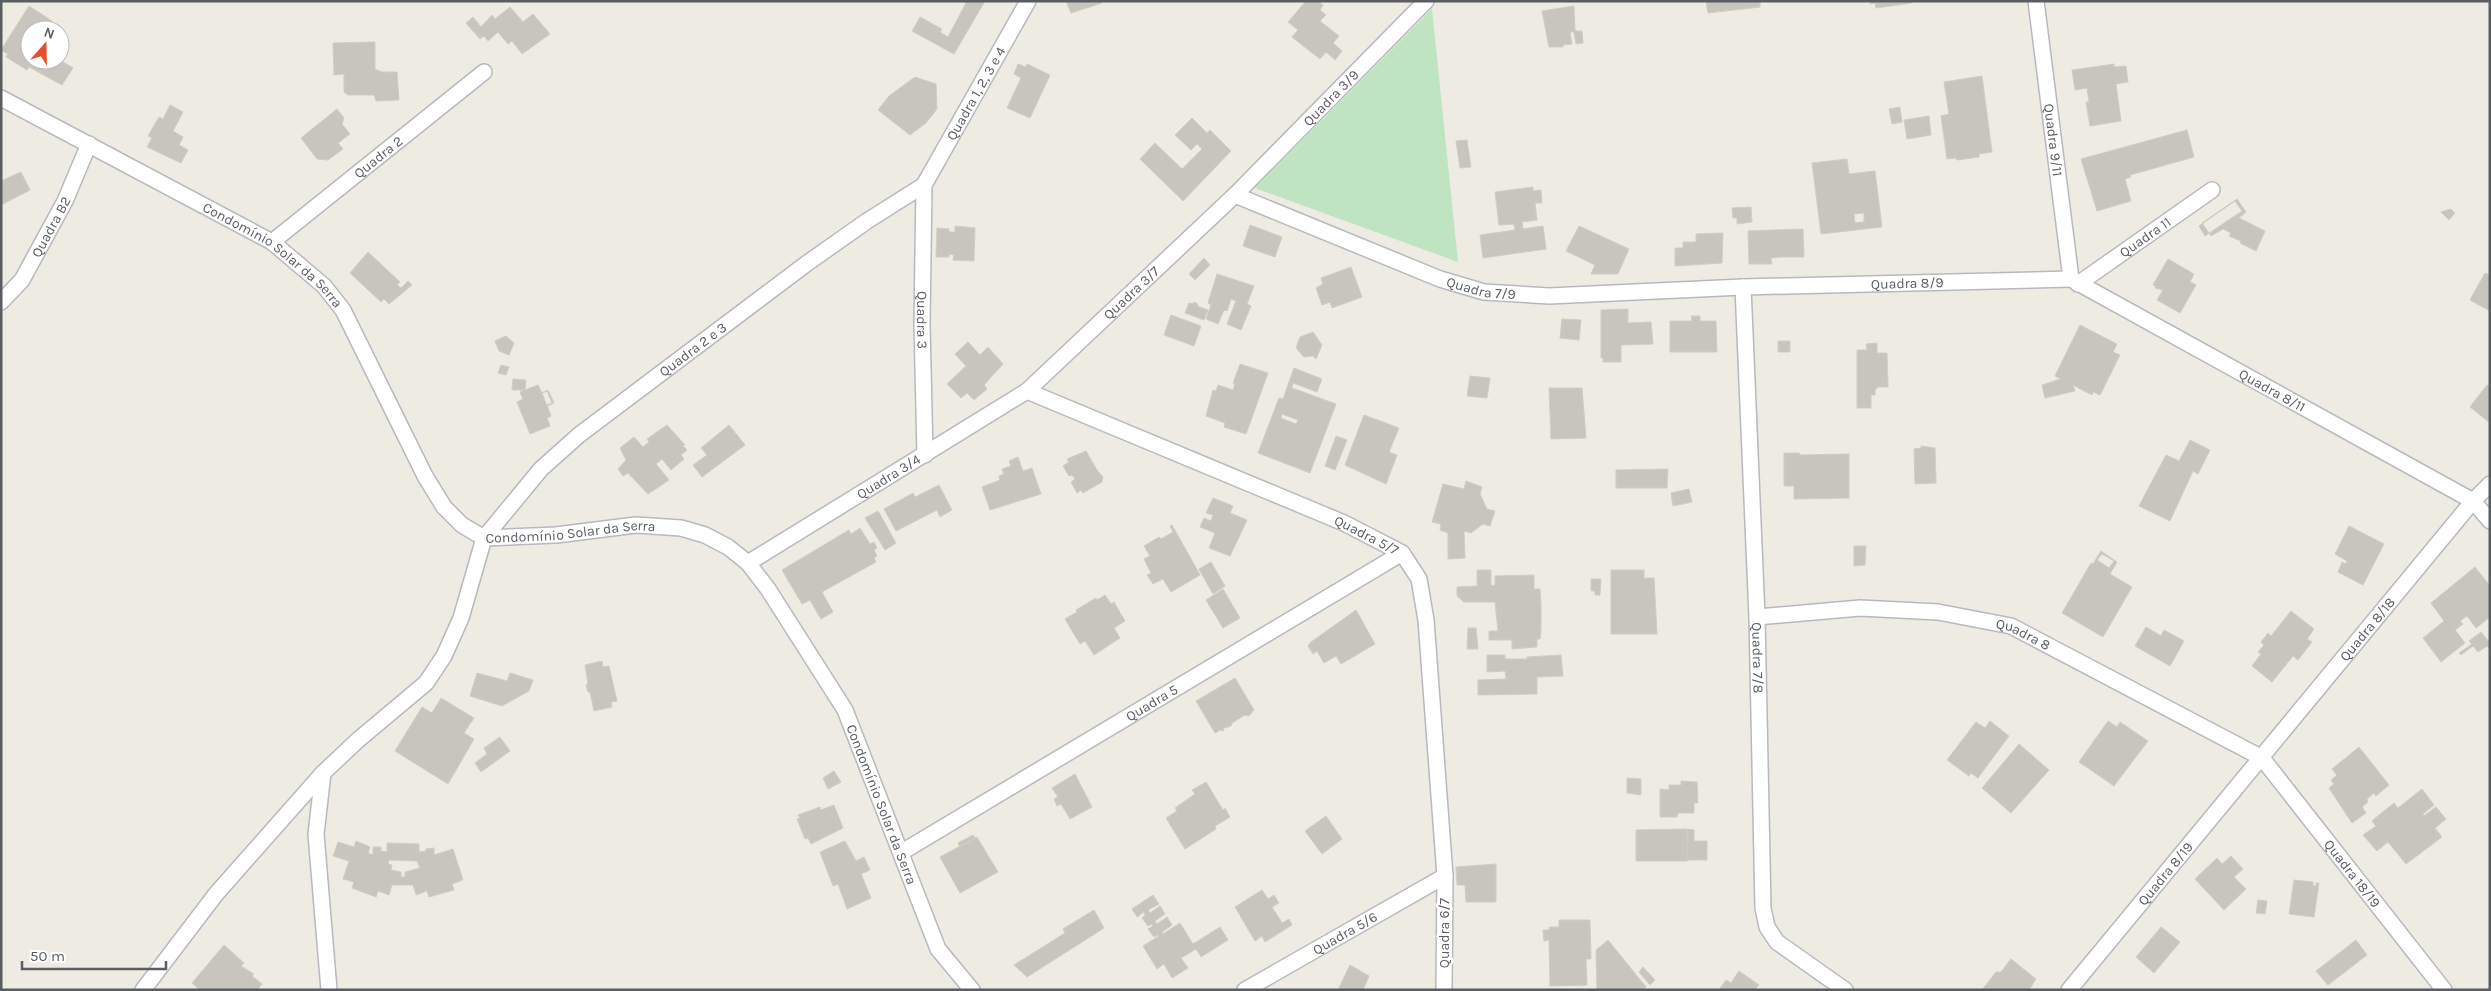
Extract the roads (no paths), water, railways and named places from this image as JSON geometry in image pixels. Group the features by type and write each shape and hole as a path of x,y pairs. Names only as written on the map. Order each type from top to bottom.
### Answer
{"street":[{"name":"Quadra 1, 2, 3 e 4","path":"924,185 1028,1"},
{"name":"Quadra 3/9","path":"1235,195 1426,1"},
{"name":"Quadra 9/11","path":"2036,1 2074,281"},
{"name":"Quadra 2","path":"272,242 484,72"},
{"name":"Condomínio Solar da Serra","path":"1,98 272,242 324,286 343,310 425,476 444,507 462,525 484,538 556,535 636,525 681,528 705,535 728,547 748,563 768,589 845,710 902,852 938,949 966,987"},
{"name":"Quadra B2","path":"1,302 22,280 66,201 89,144"},
{"name":"Quadra 3","path":"924,185 922,324 925,455"},
{"name":"Quadra 2 e 3","path":"484,538 541,469 579,435 806,264 924,185"},
{"name":"Quadra 11","path":"2074,281 2212,190"},
{"name":"Quadra 7/9","path":"1235,195 1440,279 1484,292 1549,296 1744,287"},
{"name":"Quadra 3/7","path":"1028,391 1235,195"},
{"name":"Quadra 8/9","path":"1744,287 2074,281"},
{"name":"Quadra 8/11","path":"2074,281 2473,501"},
{"name":"Quadra 7/8","path":"1744,287 1757,617 1763,908 1767,927 1777,942 1844,990"},
{"name":"Quadra 3/4","path":"748,563 1028,391"},
{"name":"Quadra 5/7","path":"1028,391 1344,523 1402,553 1419,579 1426,620 1444,876"},
{"name":"Quadra 8/18","path":"2262,758 2473,501 2490,484"},
{"path":"2473,501 2490,521"},
{"path":"143,990 216,894 323,773 358,740 426,683 444,656 461,618 484,538"},
{"name":"Quadra 5","path":"902,852 1402,553"},
{"name":"Quadra 8","path":"1757,617 1860,608 1938,612 2011,626 2262,758"},
{"name":"Quadra 8/19","path":"2069,990 2262,758"},
{"name":"Quadra 18/19","path":"2262,758 2444,990"},
{"path":"323,773 316,834 329,990"},
{"name":"Quadra 5/6","path":"1245,990 1444,876"},
{"name":"Quadra 6/7","path":"1444,876 1444,990"}]}
